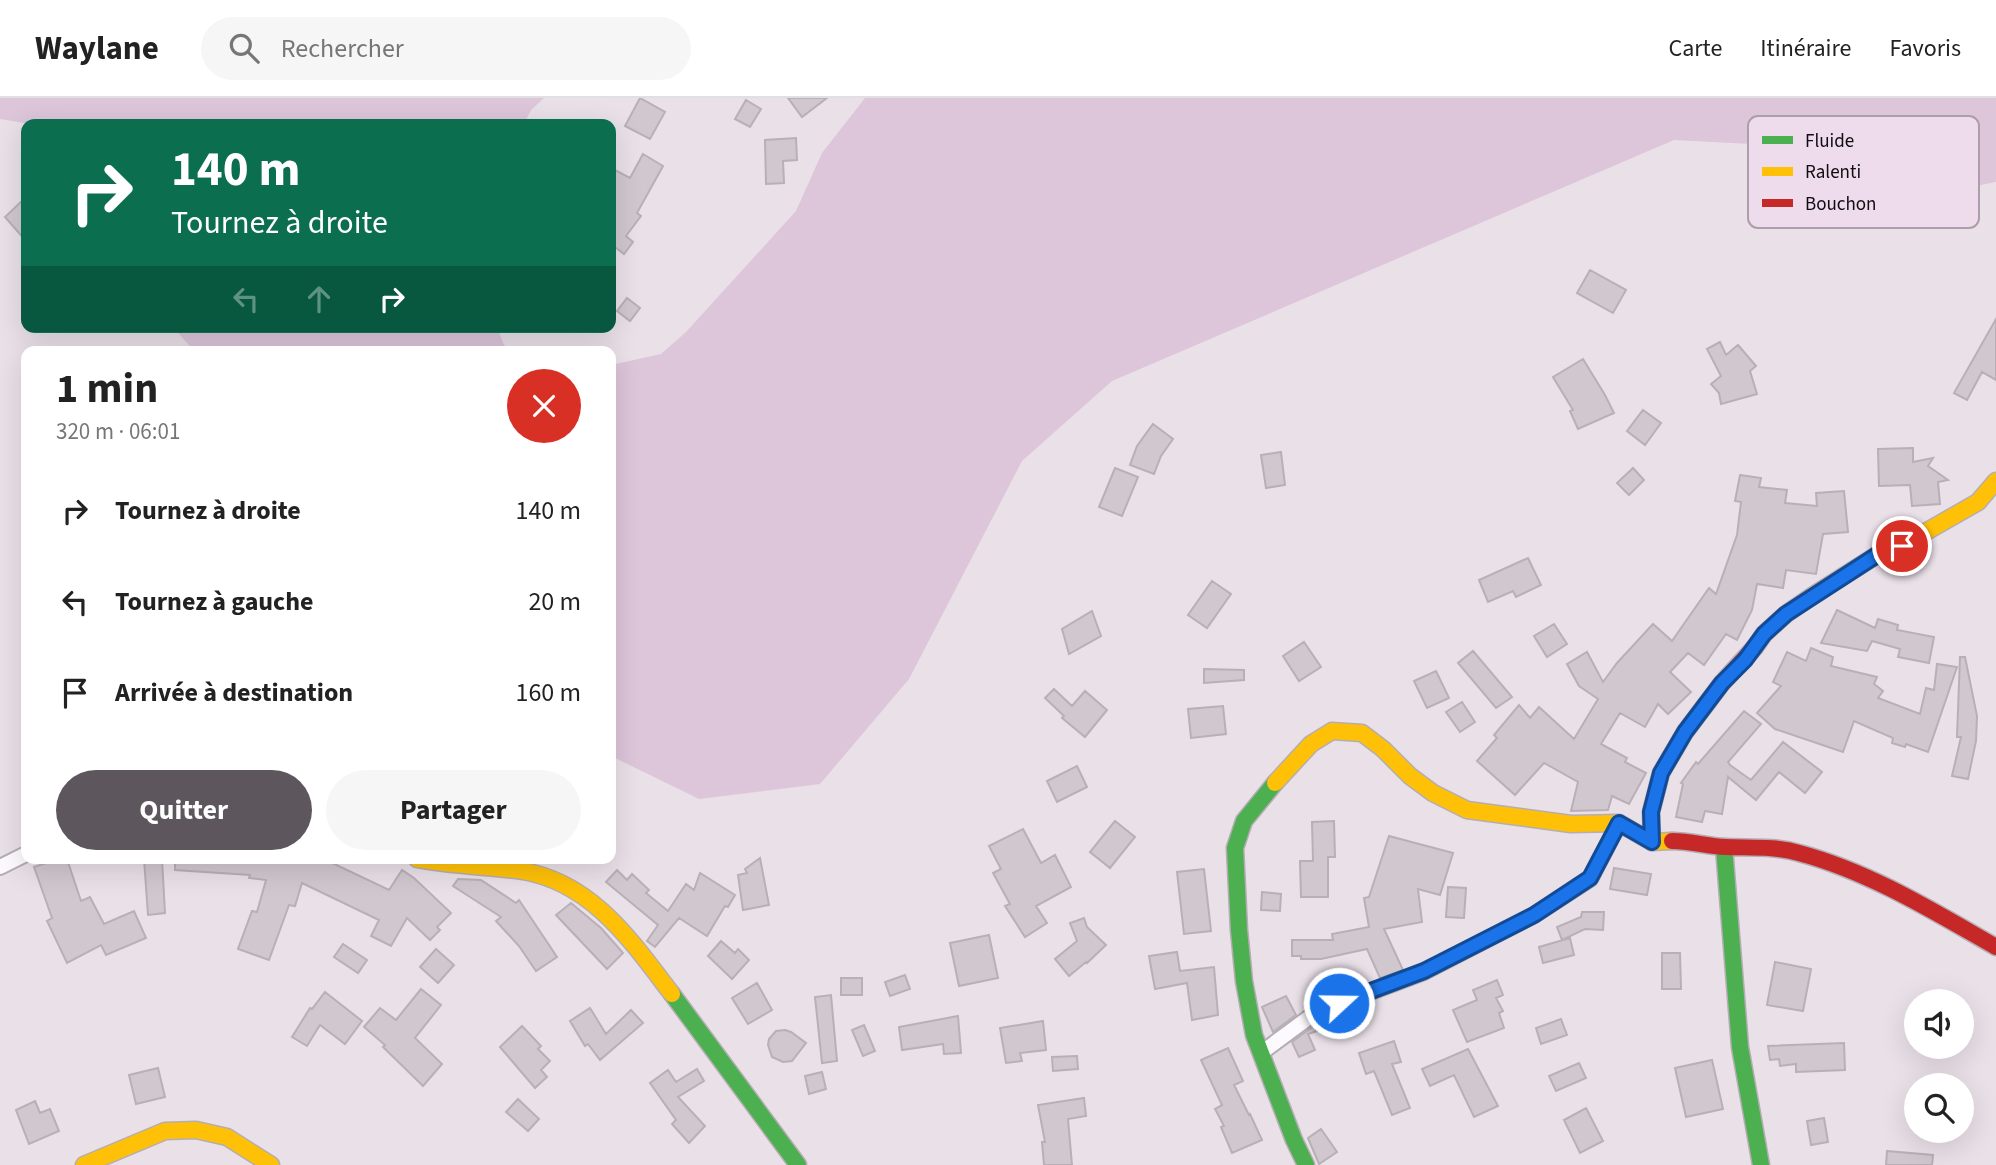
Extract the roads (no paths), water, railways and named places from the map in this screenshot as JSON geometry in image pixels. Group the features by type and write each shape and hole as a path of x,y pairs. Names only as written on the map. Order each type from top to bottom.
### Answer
{"street":[{"path":"1652,842 1651,812 1661,773 1685,732 1764,634 1786,614 1880,553 1902,546 1978,502 1996,481"},
{"path":"1306,1165 1254,1035 1244,981 1235,848 1244,821 1291,762 1311,744 1332,731 1362,733 1384,750 1409,776 1433,793 1467,810 1571,824 1619,823 1652,842 1684,841 1798,852 1861,874 1996,947"},
{"path":"1261,1053 1315,1013 1424,971 1534,915 1590,878 1619,823"},
{"path":"1724,846 1734,988 1742,1057 1761,1165"},
{"path":"0,867 21,856"},
{"path":"443,864 523,872 559,880 601,910 643,958 727,1066 798,1165"},
{"path":"84,1165 165,1131 196,1130 228,1137 271,1165"}]}
